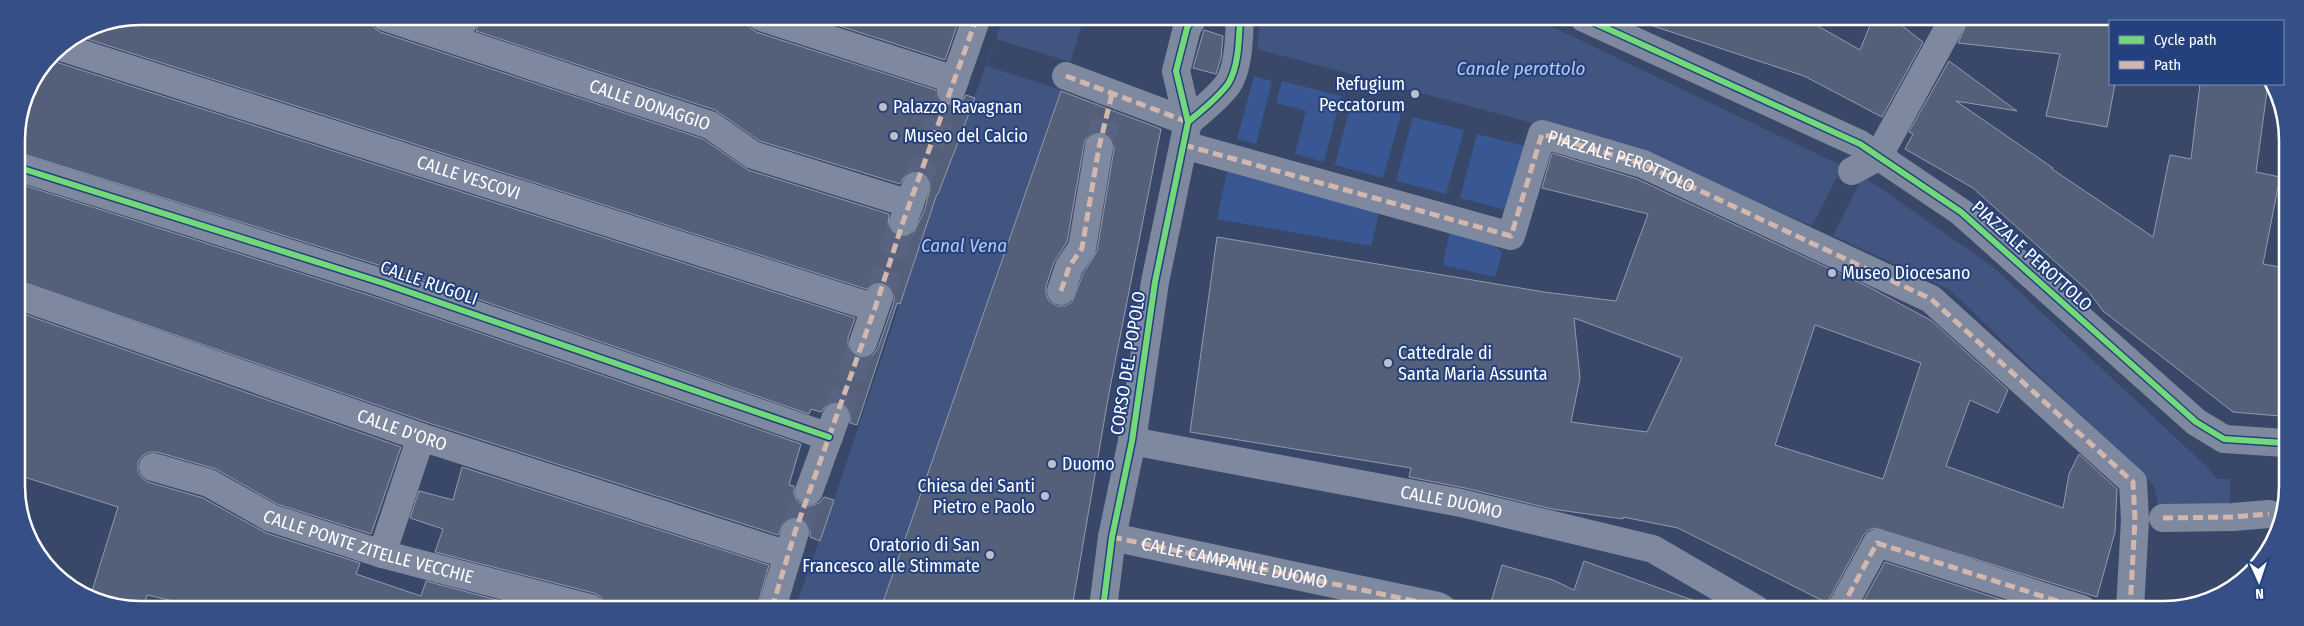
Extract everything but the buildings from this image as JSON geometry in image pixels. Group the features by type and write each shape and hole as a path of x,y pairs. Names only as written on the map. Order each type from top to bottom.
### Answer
{"street":[{"name":"CALLE DONAGGIO","path":"441,25 460,28 710,125 753,155 910,204"},
{"path":"784,25 953,85 974,25"},
{"name":"CORSO DEL POPOLO","path":"1104,601 1112,537 1132,441 1155,282 1186,134 1176,71 1189,25"},
{"path":"1066,76 1110,100 1186,134 1229,82 1234,67 1239,25"},
{"name":"PIAZZALE PEROTTOLO","path":"1599,25 1860,144 1961,212 2196,422 2224,439 2279,444"},
{"path":"1852,171 1878,157 1950,25"},
{"name":"CALLE VESCOVI","path":"69,50 877,303 863,343"},
{"name":"PIAZZALE PEROTTOLO","path":"1186,134 1511,236 1542,134 1643,164 1931,298 2133,482 2135,520 2130,601"},
{"path":"1061,291 1069,267 1082,248 1099,147"},
{"name":"CALLE RUGOLI","path":"25,170 832,427 809,491"},
{"name":"CALLE D'ORO","path":"25,297 421,437 791,544 774,601"},
{"path":"382,554 421,437"},
{"name":"CALLE DUOMO","path":"1132,441 1461,502 1652,550 1742,601"},
{"name":"CALLE PONTE ZITELLE VECCHIE","path":"154,468 209,483 270,518 382,554 563,601"},
{"path":"2163,518 2233,517 2269,514"},
{"name":"CALLE CAMPANILE DUOMO","path":"1112,537 1414,601"},
{"path":"1845,601 1877,543 2057,601"}],"shaded area":[{"path":"1254,76 1272,81 1256,144 1237,139"},
{"path":"1282,81 1341,96 1324,162 1295,154 1306,111 1276,103"},
{"path":"1352,100 1401,114 1383,178 1335,165"},
{"path":"1413,117 1464,130 1446,194 1396,181"},
{"path":"1477,134 1530,147 1513,212 1460,198"},
{"path":"1227,172 1379,212 1371,246 1217,219"},
{"path":"1450,230 1493,241 1502,253 1495,277 1443,265"}],"water":[{"name":"Canal Vena","path":"1001,25 1082,25 1066,76 883,601 798,601 834,500 925,229"},
{"name":"Canale perottolo","path":"1168,25 1549,25 1863,176 1993,267 2205,465 2217,479 2230,479 2230,505 2159,507 2154,486 1950,290 1819,229 1633,150"}],"pier":[{"path":"1167,25 1259,25 1257,50"},
{"path":"996,39 1070,62 1061,90 987,66"},
{"path":"1842,167 1863,176 1833,236 1812,226"}],"tunnel":[{"path":"916,186 951,91"},
{"path":"1099,147 1109,105"},
{"path":"879,297 903,222"},
{"path":"836,417 863,343"},
{"path":"795,532 809,491"}],"marked path":[{"path":"774,601 795,532 974,25"},
{"path":"1066,76 1188,122"},
{"path":"1061,291 1069,267 1082,248 1099,147 1112,94"},
{"path":"1184,145 1511,236 1542,134 1643,164 1931,299 2133,482 2135,520 2130,601"},
{"path":"2163,518 2233,517 2269,514"},
{"path":"1112,537 1414,601"},
{"path":"1845,601 1877,543 2057,601"}],"cycle path":[{"path":"1104,601 1112,537 1132,441 1155,282 1188,122 1176,71 1189,25"},
{"path":"1188,122 1219,95 1232,77 1238,52 1240,25"},
{"path":"1599,25 1860,144 1961,212 2196,422 2224,439 2279,443"},
{"path":"25,170 383,283 829,437"}],"place":[{"name":"Refugium Peccatorum","path":"1415,94"},
{"name":"Palazzo Ravagnan","path":"883,107"},
{"name":"Museo del Calcio","path":"894,136"},
{"name":"Museo Diocesano","path":"1832,273"},
{"name":"Cattedrale di Santa Maria Assunta","path":"1388,363"},
{"name":"Duomo","path":"1052,464"},
{"name":"Chiesa dei Santi Pietro e Paolo","path":"1045,496"},
{"name":"Oratorio di San Francesco alle Stimmate","path":"990,555"}]}
